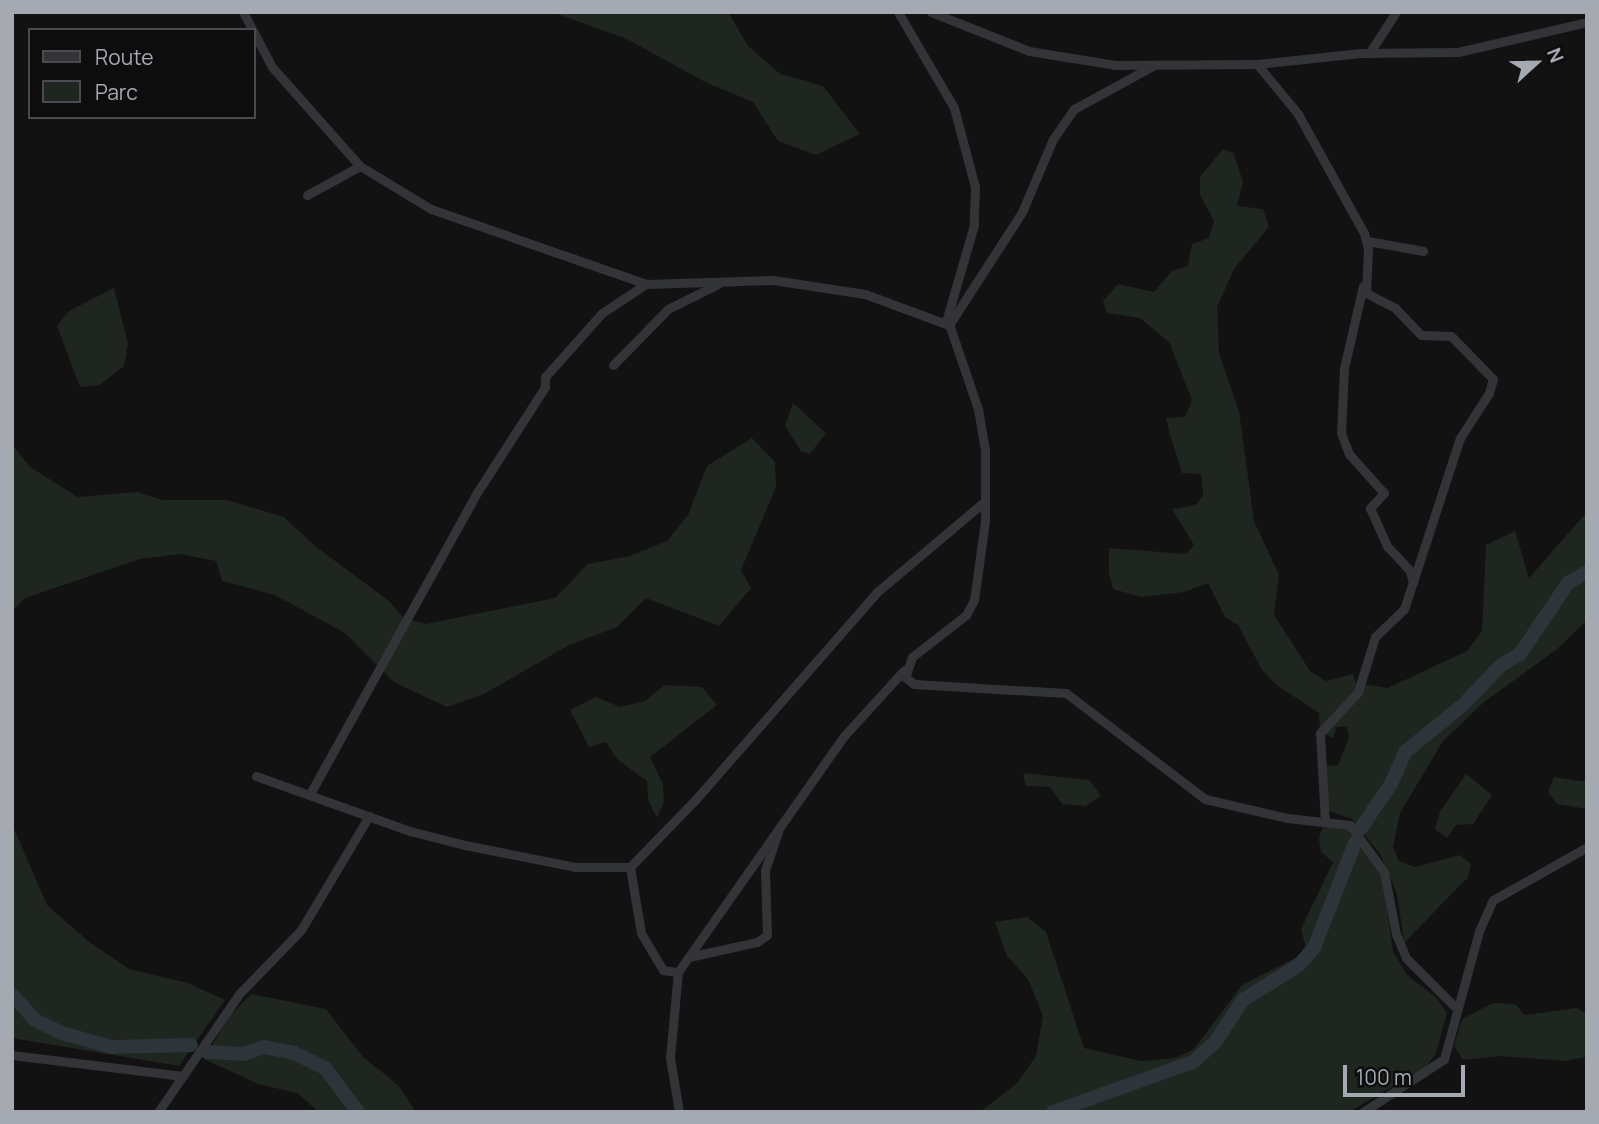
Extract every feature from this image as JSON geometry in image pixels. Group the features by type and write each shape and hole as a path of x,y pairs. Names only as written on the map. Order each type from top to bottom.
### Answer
{"street":[{"path":"243,12 251,28"},
{"path":"679,1112 670,1058 678,972 844,736 904,670 912,657 971,607 978,588 985,501 982,429 949,325 948,303 974,225 975,187 954,108 898,12"},
{"path":"931,12 1059,59 1153,66 1257,64 1370,52 1458,52 1587,22"},
{"path":"1370,52 1396,12"},
{"path":"256,37 272,67 360,166 431,209 646,284 772,280 865,294 949,325"},
{"path":"1257,64 1298,114 1368,241 1363,285 1344,368 1340,433 1349,454 1384,493 1370,508 1387,546 1410,571 1413,584"},
{"path":"949,325 1022,212 1053,139 1074,109 1153,66"},
{"path":"307,195 360,166"},
{"path":"1368,241 1423,251"},
{"path":"613,365 668,309 723,282"},
{"path":"311,792 478,491 545,387 545,377 602,313 646,284"},
{"path":"1325,821 1320,733 1357,692 1371,644 1404,609 1460,438 1489,393 1493,379 1451,336 1421,335 1395,308 1366,293 1363,285"},
{"path":"257,776 311,792 369,816 432,837 575,867 630,867 705,789 877,592 985,501"},
{"path":"904,670 914,684 1066,693 1205,799 1350,825 1371,849 1388,883 1403,952 1457,1009"},
{"path":"158,1112 239,994 301,930 369,816"},
{"path":"690,957 757,942 767,935 765,870 781,824"},
{"path":"1363,1112 1438,1066 1448,1049 1457,1009 1493,900 1587,847"},
{"path":"630,867 641,933 663,970 678,972"},
{"path":"12,1055 183,1076"}],"green space":[{"path":"552,12 728,12 748,46 780,74 823,86 860,134 816,155 778,141 753,102 705,82 627,39"},
{"path":"1223,149 1233,153 1243,181 1237,206 1263,209 1269,227 1234,269 1217,307 1219,353 1239,411 1254,521 1279,575 1274,615 1310,671 1326,681 1353,674 1356,683 1388,688 1467,651 1482,631 1486,545 1515,531 1529,578 1587,512 1587,620 1556,650 1484,702 1443,741 1400,813 1393,847 1399,861 1415,867 1460,855 1471,864 1468,877 1404,943 1397,894 1380,854 1352,819 1326,810 1327,766 1338,765 1349,737 1347,726 1337,727 1333,738 1320,731 1319,713 1278,686 1262,670 1238,625 1225,617 1208,583 1184,592 1141,597 1113,589 1109,573 1109,548 1186,554 1194,545 1172,509 1196,505 1203,495 1201,474 1182,473 1166,418 1185,417 1192,400 1169,342 1140,318 1107,313 1103,301 1118,284 1154,292 1172,271 1188,266 1192,244 1209,238 1214,221 1200,195 1200,177"},
{"path":"114,288 128,344 124,366 100,385 80,387 57,326 69,311"},
{"path":"793,403 826,433 810,454 801,451 785,426"},
{"path":"752,438 775,462 776,487 741,570 751,588 719,626 646,598 617,627 569,645 484,694 447,707 394,682 345,633 275,595 222,581 216,561 180,554 140,559 25,598 12,612 12,444 30,467 78,497 137,492 163,500 227,500 284,517 315,546 389,601 404,618 426,624 555,598 588,564 630,556 667,541 688,515 707,466"},
{"path":"665,685 702,687 717,705 650,757 663,784 664,802 657,818 648,800 647,781 617,759 606,742 589,747 570,710 596,697 620,707 645,701"},
{"path":"1023,773 1089,780 1101,796 1085,806 1062,804 1050,787 1026,786"},
{"path":"1466,774 1492,795 1473,824 1456,825 1447,838 1435,829 1440,812"},
{"path":"1554,777 1587,782 1587,809 1557,804 1548,792"},
{"path":"12,824 47,905 88,941 129,969 188,983 225,1000 179,1066 12,1038"},
{"path":"1330,825 1348,827 1383,878 1393,952 1408,976 1436,997 1447,1013 1436,1053 1426,1067 1349,1112 980,1112 1017,1083 1036,1056 1043,1016 1028,979 1007,956 995,922 1027,917 1046,932 1084,1048 1141,1061 1175,1058 1194,1049 1242,985 1307,952 1301,929 1333,862 1321,852 1319,839 1322,828"},
{"path":"251,994 326,1009 362,1056 398,1085 416,1112 319,1112 297,1093 258,1084 204,1059 229,1017"},
{"path":"1493,1003 1515,1004 1525,1015 1577,1008 1587,1014 1587,1057 1565,1061 1501,1056 1463,1060 1454,1046 1462,1019"}],"waterway":[{"path":"1361,828 1391,784 1405,752 1464,704 1501,665 1520,654 1568,583 1587,572"},
{"path":"1053,1112 1193,1062 1216,1041 1243,1000 1299,965 1314,948 1355,843"},
{"path":"12,995 35,1020 62,1033 111,1047 191,1045"},
{"path":"207,1052 243,1054 264,1047 294,1053 325,1068 358,1112"}]}
